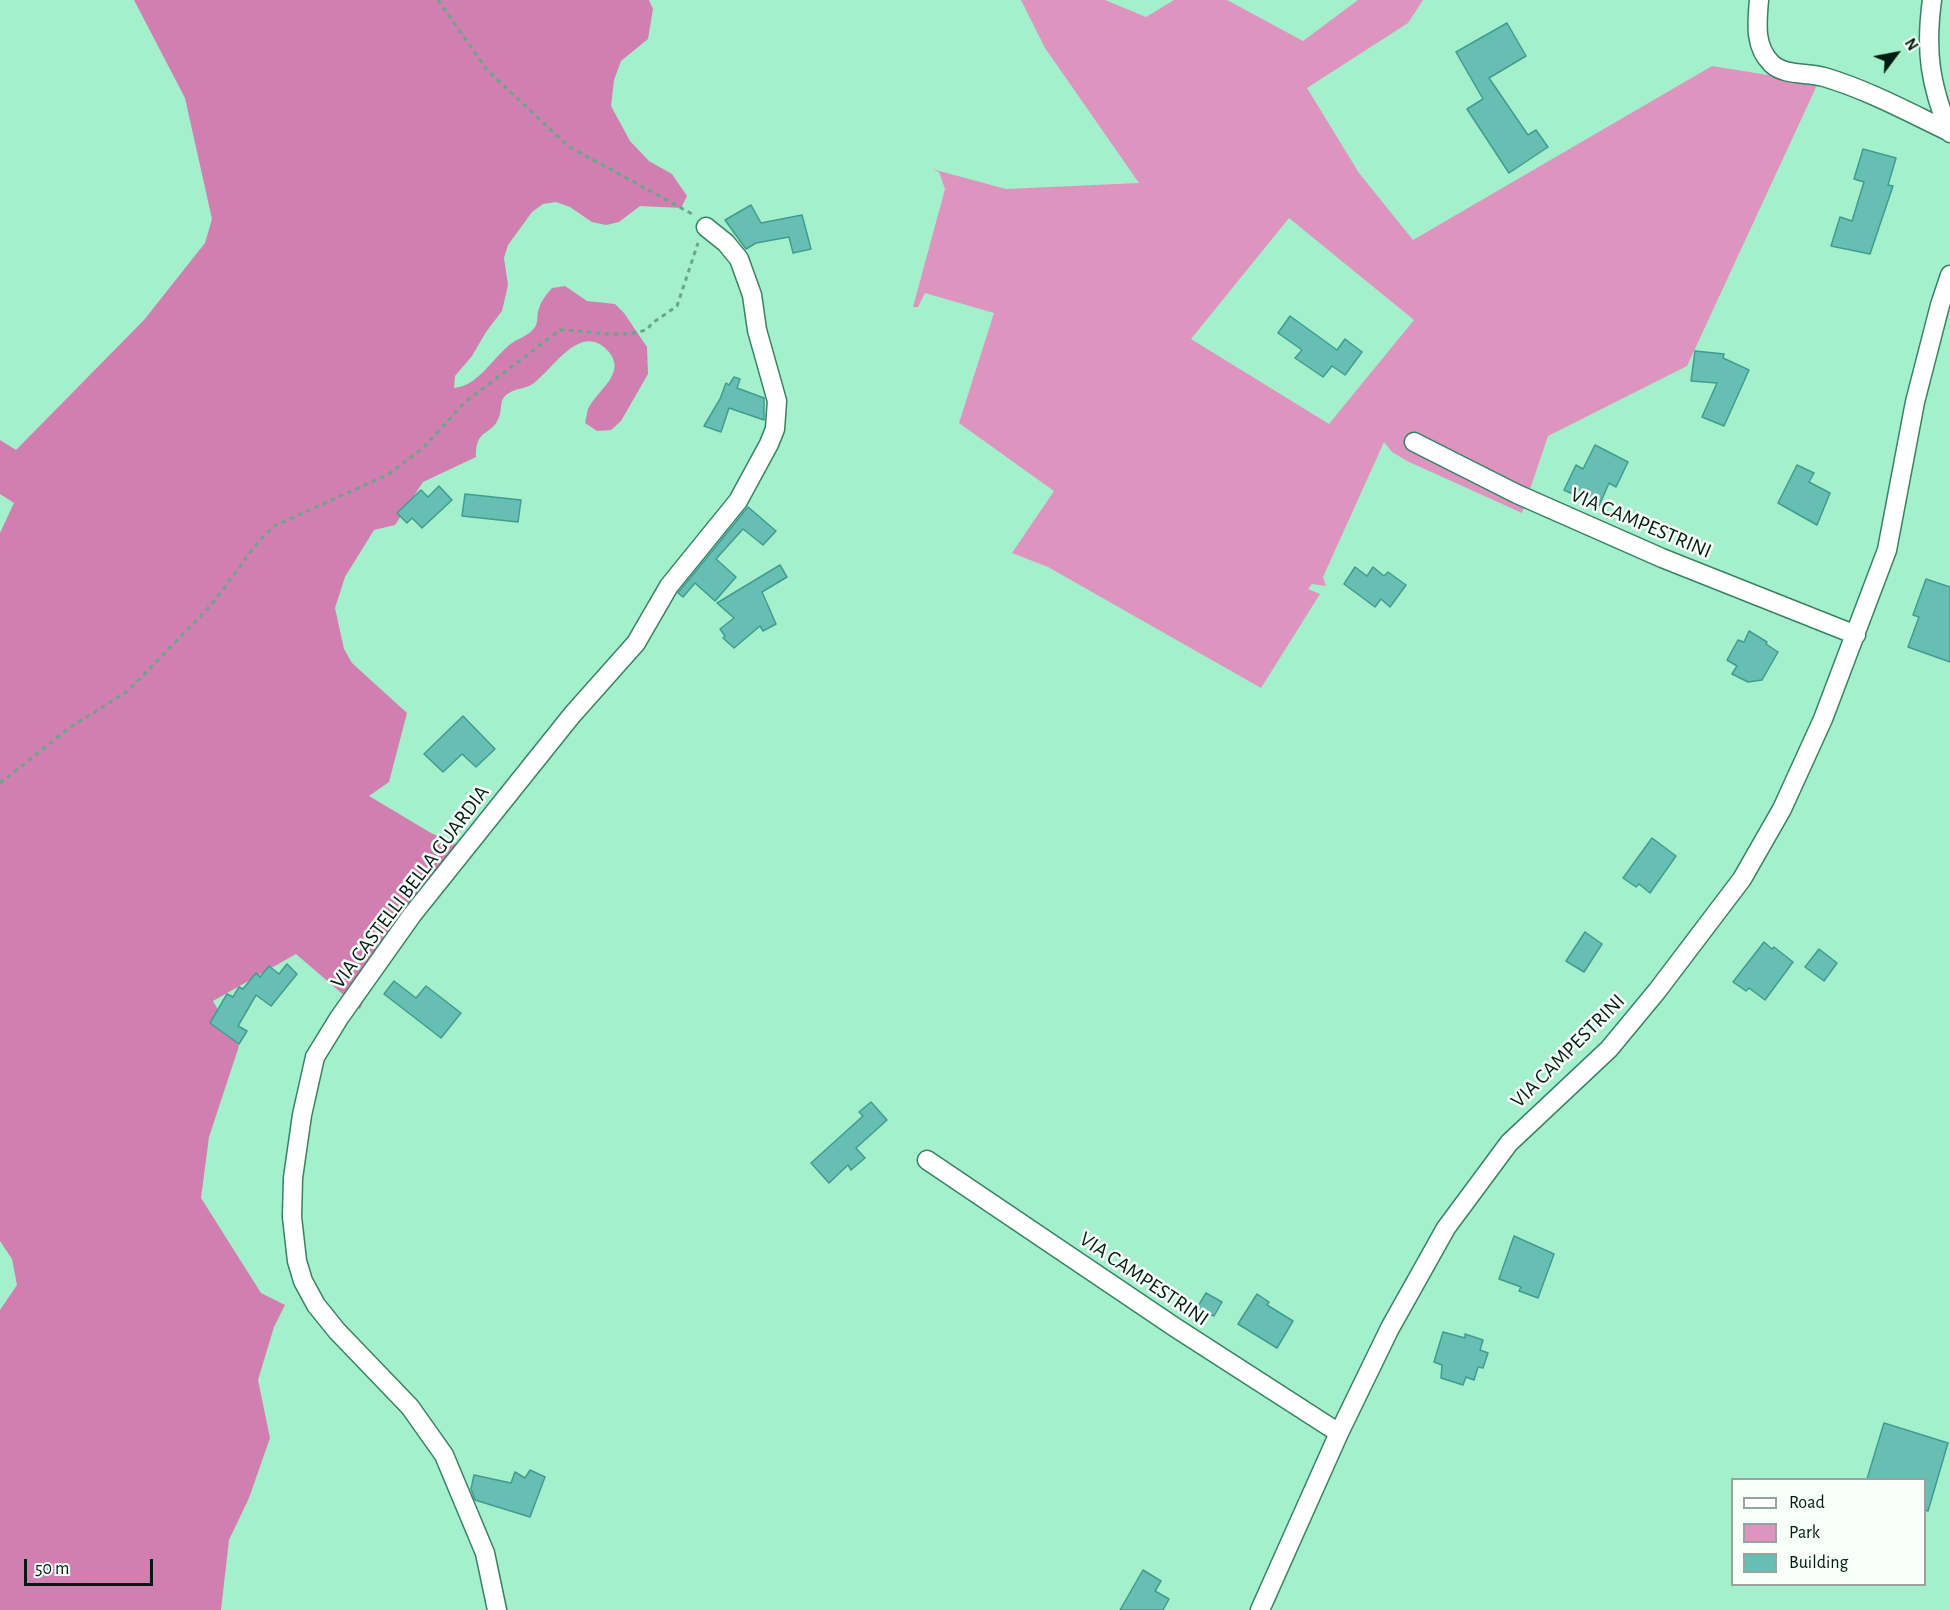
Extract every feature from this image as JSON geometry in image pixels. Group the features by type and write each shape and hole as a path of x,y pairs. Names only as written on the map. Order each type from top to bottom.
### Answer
{"street":[{"path":"1759,0 1756,27 1760,45 1771,63 1781,72 1806,72 1866,91 1950,132"},
{"path":"1932,0 1928,49 1931,77 1936,100 1950,132"},
{"name":"VIA CASTELLI BELLA GUARDIA","path":"497,1610 484,1553 444,1455 410,1407 337,1332 316,1305 303,1281 297,1261 292,1217 293,1178 302,1115 315,1057 339,1018 412,915 572,715 636,643 669,586 738,501 769,444 775,429 777,401 757,330 752,296 739,259 726,243 706,227"},
{"name":"VIA CAMPESTRINI","path":"1260,1610 1339,1433 1390,1328 1446,1228 1486,1171 1509,1143 1609,1048 1657,991 1742,879 1782,809 1823,719 1887,550 1916,402 1940,304 1950,275"},
{"name":"VIA CAMPESTRINI","path":"1414,442 1516,494 1662,558 1856,634"},
{"name":"VIA CAMPESTRINI","path":"927,1160 1176,1328 1339,1433"}],"path":[{"path":"0,783 72,726 128,692 212,604 258,542 274,526 389,474 423,448 460,405 560,330 604,334 636,333 648,329 651,324 676,307 700,236 706,227 698,218 568,146 487,70 438,0"}],"green space":[{"path":"1021,0 1105,0 1146,17 1174,0 1227,0 1303,41 1358,0 1423,0 1408,23 1307,88 1359,173 1413,240 1712,66 1818,83 1687,366 1548,436 1522,513 1407,461 1392,452 1384,442 1323,577 1326,586 1312,584 1308,589 1320,594 1261,688 1048,567 1012,553 1054,491 959,423 994,313 925,293 918,307 913,307 945,189 939,172 932,169 1006,189 1139,183 1045,48","holes":["1289,218 1414,320 1329,424 1191,339"]}],"shaded area":[{"path":"134,0 649,0 653,9 648,39 621,61 614,80 611,106 630,141 649,161 672,174 687,196 681,208 640,206 619,222 606,225 592,222 570,207 556,202 543,204 532,212 508,245 504,258 508,285 502,311 472,356 455,376 454,388 477,378 507,347 530,332 536,325 539,308 545,296 552,288 565,286 587,301 615,304 624,313 647,347 648,374 621,421 611,430 597,431 585,423 592,402 613,374 615,367 613,359 608,351 598,343 588,341 568,350 534,383 506,395 496,423 478,441 476,457 423,482 395,525 374,530 345,577 335,608 344,649 352,663 407,713 389,782 369,796 431,833 470,850 391,939 360,1009 296,954 213,1001 239,1046 209,1137 201,1198 261,1293 285,1305 274,1327 258,1380 270,1438 249,1498 229,1540 221,1610 0,1610 0,1310 17,1285 12,1259 0,1241 0,533 14,503 0,494 0,440 16,450 144,320 205,243 212,219 185,98"}],"building":[{"path":"1507,23 1526,56 1489,78 1528,135 1536,130 1548,147 1509,173 1467,109 1483,99 1456,52"},
{"path":"1863,149 1896,158 1888,185 1893,186 1870,254 1831,246 1840,217 1852,221 1864,182 1854,179"},
{"path":"751,205 761,223 802,215 811,249 793,253 789,237 756,243 746,249 725,220"},
{"path":"1290,316 1337,350 1345,339 1362,352 1345,375 1332,366 1323,377 1295,358 1302,350 1278,333"},
{"path":"1695,351 1724,354 1723,358 1749,370 1724,426 1702,417 1717,383 1691,381"},
{"path":"734,377 740,379 737,388 764,398 764,420 729,408 721,432 704,426 720,399 726,383 729,385"},
{"path":"1595,445 1628,462 1616,487 1609,483 1599,506 1564,490 1576,465 1583,469"},
{"path":"1797,465 1814,473 1809,482 1830,493 1817,525 1778,503"},
{"path":"439,486 452,500 422,528 412,518 407,523 397,513 421,490 428,497"},
{"path":"465,494 521,500 518,522 462,516"},
{"path":"748,507 776,531 763,545 743,529 716,559 736,577 715,601 695,583 683,597 678,593"},
{"path":"780,565 787,577 762,592 776,624 763,631 760,626 734,648 723,638 725,636 720,629 734,618 717,603"},
{"path":"1355,567 1367,576 1373,567 1384,576 1388,572 1406,585 1390,607 1381,599 1375,607 1344,584"},
{"path":"1926,579 1950,587 1950,662 1908,647 1919,617 1913,615"},
{"path":"1749,631 1778,652 1762,680 1748,682 1732,674 1737,666 1727,660 1738,640 1744,642"},
{"path":"463,716 495,749 476,767 462,754 443,772 424,754"},
{"path":"1652,838 1676,856 1650,893 1639,884 1636,887 1623,878"},
{"path":"1585,932 1602,944 1584,972 1566,961"},
{"path":"1764,942 1793,962 1765,1000 1749,988 1746,991 1733,982"},
{"path":"1819,949 1837,963 1824,981 1805,967"},
{"path":"287,964 297,974 271,1006 256,995 238,1026 247,1031 239,1044 210,1023 227,994 233,997 239,987 243,989 256,973 260,977 269,966 279,974"},
{"path":"394,981 416,998 426,986 461,1013 441,1038 384,994"},
{"path":"871,1102 887,1120 856,1148 865,1158 851,1170 848,1165 829,1183 811,1163 863,1116 859,1112"},
{"path":"1514,1236 1554,1254 1538,1298 1519,1291 1521,1287 1499,1279"},
{"path":"1206,1293 1222,1302 1214,1316 1197,1308"},
{"path":"1257,1294 1269,1302 1267,1305 1293,1321 1277,1348 1238,1324"},
{"path":"1443,1332 1465,1338 1465,1334 1483,1340 1480,1350 1488,1353 1483,1368 1478,1367 1474,1380 1466,1377 1463,1385 1441,1378 1442,1365 1434,1362"},
{"path":"1884,1423 1948,1443 1928,1511 1926,1510 1926,1478 1867,1478"},
{"path":"530,1470 545,1477 530,1517 475,1500 471,1489 474,1475 511,1483 515,1472 525,1478"},
{"path":"1143,1570 1161,1581 1155,1591 1169,1599 1163,1610 1120,1610"}]}
